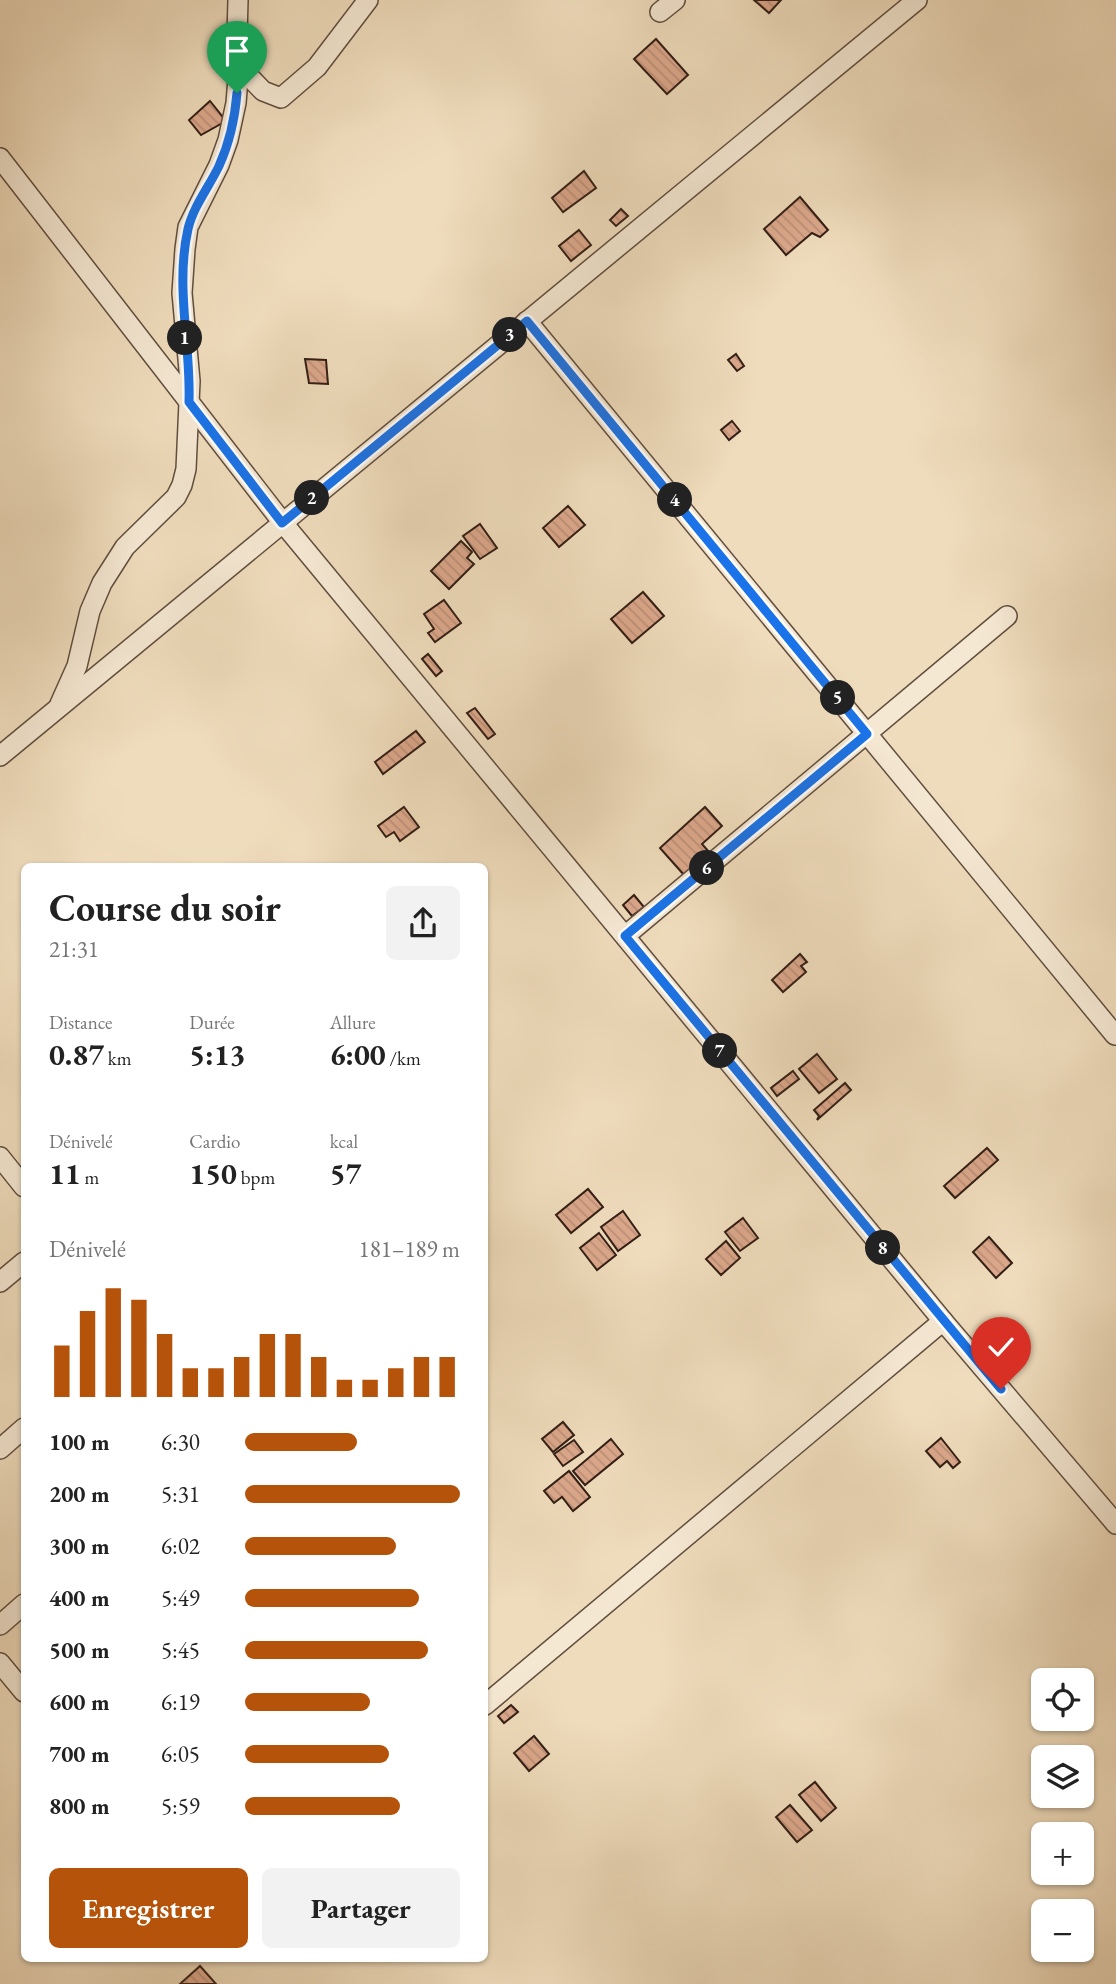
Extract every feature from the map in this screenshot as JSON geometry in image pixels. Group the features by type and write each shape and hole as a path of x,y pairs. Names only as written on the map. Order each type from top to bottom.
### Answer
{"street":[{"path":"59,708 77,666 90,611 102,583 125,547 176,497 182,485 186,469 190,381 182,293 188,228 219,165 228,140 236,103 239,66 239,0"},
{"path":"239,66 263,90 281,98 317,66 368,0"},
{"path":"0,756 917,0"},
{"path":"0,158 282,523 943,1321 1116,1524"},
{"path":"527,321 1115,1035"},
{"path":"625,936 1007,616"},
{"path":"0,1157 21,1183"},
{"path":"0,1282 21,1264"},
{"path":"488,1701 943,1321"},
{"path":"0,1449 21,1431"},
{"path":"0,1625 21,1607"},
{"path":"0,1663 21,1688"}],"building":[{"path":"754,0 781,0 769,13"},
{"path":"656,39 688,75 667,94 634,59"},
{"path":"210,101 226,121 201,135 189,120"},
{"path":"584,171 596,188 563,212 552,198"},
{"path":"800,197 828,230 820,237 812,233 786,255 764,229"},
{"path":"621,209 628,216 616,226 610,220"},
{"path":"579,230 591,245 571,261 559,246"},
{"path":"736,354 744,366 737,371 728,360"},
{"path":"305,359 326,360 328,384 309,383"},
{"path":"732,421 740,431 729,440 721,430"},
{"path":"568,506 585,525 559,547 543,528"},
{"path":"480,524 497,548 480,559 463,536"},
{"path":"461,541 472,552 467,558 474,564 449,589 431,571"},
{"path":"643,592 664,616 632,643 611,619"},
{"path":"444,600 461,623 435,642 428,633 434,629 424,614"},
{"path":"428,654 442,671 436,676 422,659"},
{"path":"475,708 495,734 488,739 467,713"},
{"path":"416,731 425,742 383,774 375,762"},
{"path":"404,807 419,827 400,841 394,832 386,837 378,826"},
{"path":"705,807 722,826 702,844 709,852 684,875 660,848"},
{"path":"634,895 644,907 632,916 623,905"},
{"path":"800,954 807,962 801,966 806,972 783,992 772,980"},
{"path":"817,1054 837,1079 819,1093 799,1069"},
{"path":"793,1071 799,1079 777,1096 771,1088"},
{"path":"845,1083 851,1090 817,1120 819,1116 814,1110"},
{"path":"987,1148 998,1160 955,1198 944,1186"},
{"path":"588,1189 603,1207 571,1233 556,1215"},
{"path":"623,1211 640,1235 618,1251 601,1227"},
{"path":"743,1218 758,1238 740,1251 725,1232"},
{"path":"599,1233 616,1255 597,1270 580,1248"},
{"path":"989,1237 1012,1263 996,1278 973,1252"},
{"path":"726,1241 740,1258 721,1275 706,1259"},
{"path":"563,1422 574,1435 553,1452 542,1439"},
{"path":"941,1438 960,1462 953,1468 947,1461 940,1467 926,1451"},
{"path":"611,1439 623,1454 585,1485 573,1471"},
{"path":"574,1440 583,1452 563,1466 554,1454"},
{"path":"569,1471 590,1497 573,1511 562,1497 554,1503 544,1491"},
{"path":"511,1705 518,1712 504,1723 498,1716"},
{"path":"534,1736 549,1754 529,1771 514,1753"},
{"path":"815,1782 836,1808 821,1821 799,1795"},
{"path":"790,1805 812,1830 797,1842 776,1817"},
{"path":"200,1966 216,1984 180,1984"}],"route":[{"path":"237,93 228,140 219,165 188,228 182,293 190,381 189,402 282,523 527,321 867,734 625,936 1001,1389"}]}
